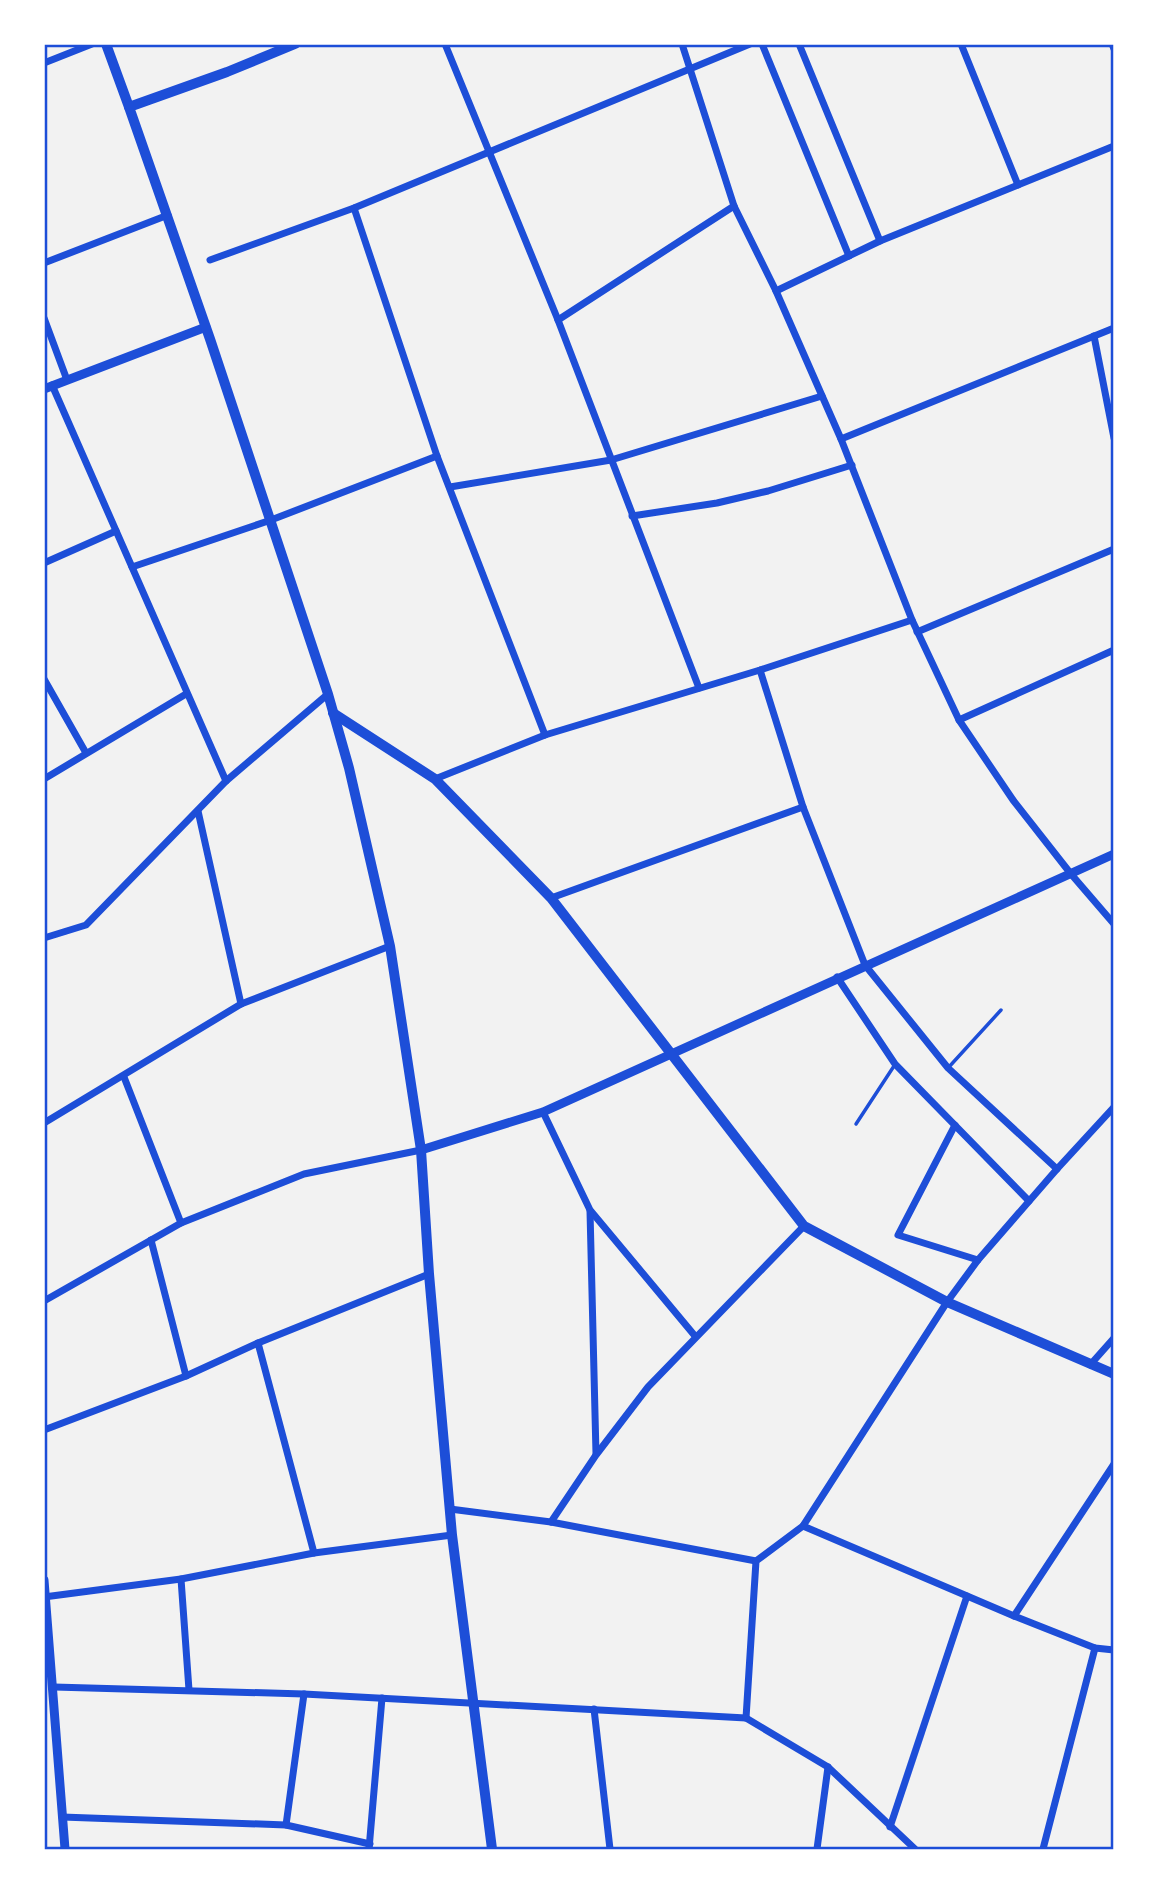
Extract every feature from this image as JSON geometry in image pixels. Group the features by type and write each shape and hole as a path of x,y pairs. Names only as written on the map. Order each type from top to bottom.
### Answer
{"main road":[{"path":"106,44 168,215 328,694 349,768 390,946 421,1150 452,1535 492,1849"},
{"path":"129,107 295,44"},
{"path":"333,713 435,779 551,898 803,1226 947,1302 1114,1374"}],"street":[{"path":"44,63 92,44"},
{"path":"445,44 558,320 699,688"},
{"path":"682,44 734,206 776,291 841,439 917,632 960,720 1013,800 1114,924"},
{"path":"210,260 354,208 750,44"},
{"path":"762,44 849,256"},
{"path":"799,44 880,241"},
{"path":"961,44 1018,185"},
{"path":"1112,44 1114,49"},
{"path":"776,291 880,241 1114,146"},
{"path":"558,320 734,206"},
{"path":"354,208 437,456 544,735"},
{"path":"44,263 168,215"},
{"path":"44,318 67,380"},
{"path":"206,327 48,387 116,531 226,781"},
{"path":"841,439 1114,328"},
{"path":"1094,336 1114,438"},
{"path":"450,487 611,460 822,396"},
{"path":"132,567 271,520 437,456"},
{"path":"632,516 717,503 852,466"},
{"path":"44,563 116,531"},
{"path":"917,632 1114,549"},
{"path":"435,779 544,735 760,670 912,620"},
{"path":"960,720 1114,650"},
{"path":"760,670 803,807 866,965 948,1068 1057,1169"},
{"path":"44,679 86,753"},
{"path":"44,779 186,694"},
{"path":"44,938 86,925 226,781 328,694"},
{"path":"551,898 803,807"},
{"path":"198,811 241,1004"},
{"path":"44,1301 181,1223 304,1174 421,1150 543,1112 1114,854"},
{"path":"44,1123 241,1004 390,946"},
{"path":"837,977 895,1064 1030,1201"},
{"path":"124,1076 181,1223"},
{"path":"450,1509 551,1522 756,1562 803,1526 947,1302 978,1260 1114,1107"},
{"path":"543,1112 590,1210 695,1336"},
{"path":"955,1125 898,1235 978,1260"},
{"path":"590,1210 596,1455"},
{"path":"551,1522 596,1455 648,1387 803,1226"},
{"path":"152,1240 186,1376"},
{"path":"44,1430 186,1376 258,1343 429,1274"},
{"path":"1090,1365 1114,1338"},
{"path":"258,1343 314,1553"},
{"path":"1014,1616 1114,1464"},
{"path":"803,1526 1014,1616 1095,1648 1114,1650"},
{"path":"44,1597 181,1579 314,1553 452,1535"},
{"path":"746,1718 756,1562"},
{"path":"181,1579 189,1690"},
{"path":"44,1580 65,1849"},
{"path":"890,1828 967,1596"},
{"path":"1043,1849 1095,1648"},
{"path":"54,1687 304,1694 746,1718 828,1767 915,1849"},
{"path":"286,1825 304,1694"},
{"path":"62,1817 286,1825 370,1847 382,1698"},
{"path":"594,1709 610,1849"},
{"path":"817,1849 828,1767"}],"lane":[{"path":"264,44 268,55"},
{"path":"948,1068 1001,1010"},
{"path":"856,1124 895,1064"}]}
